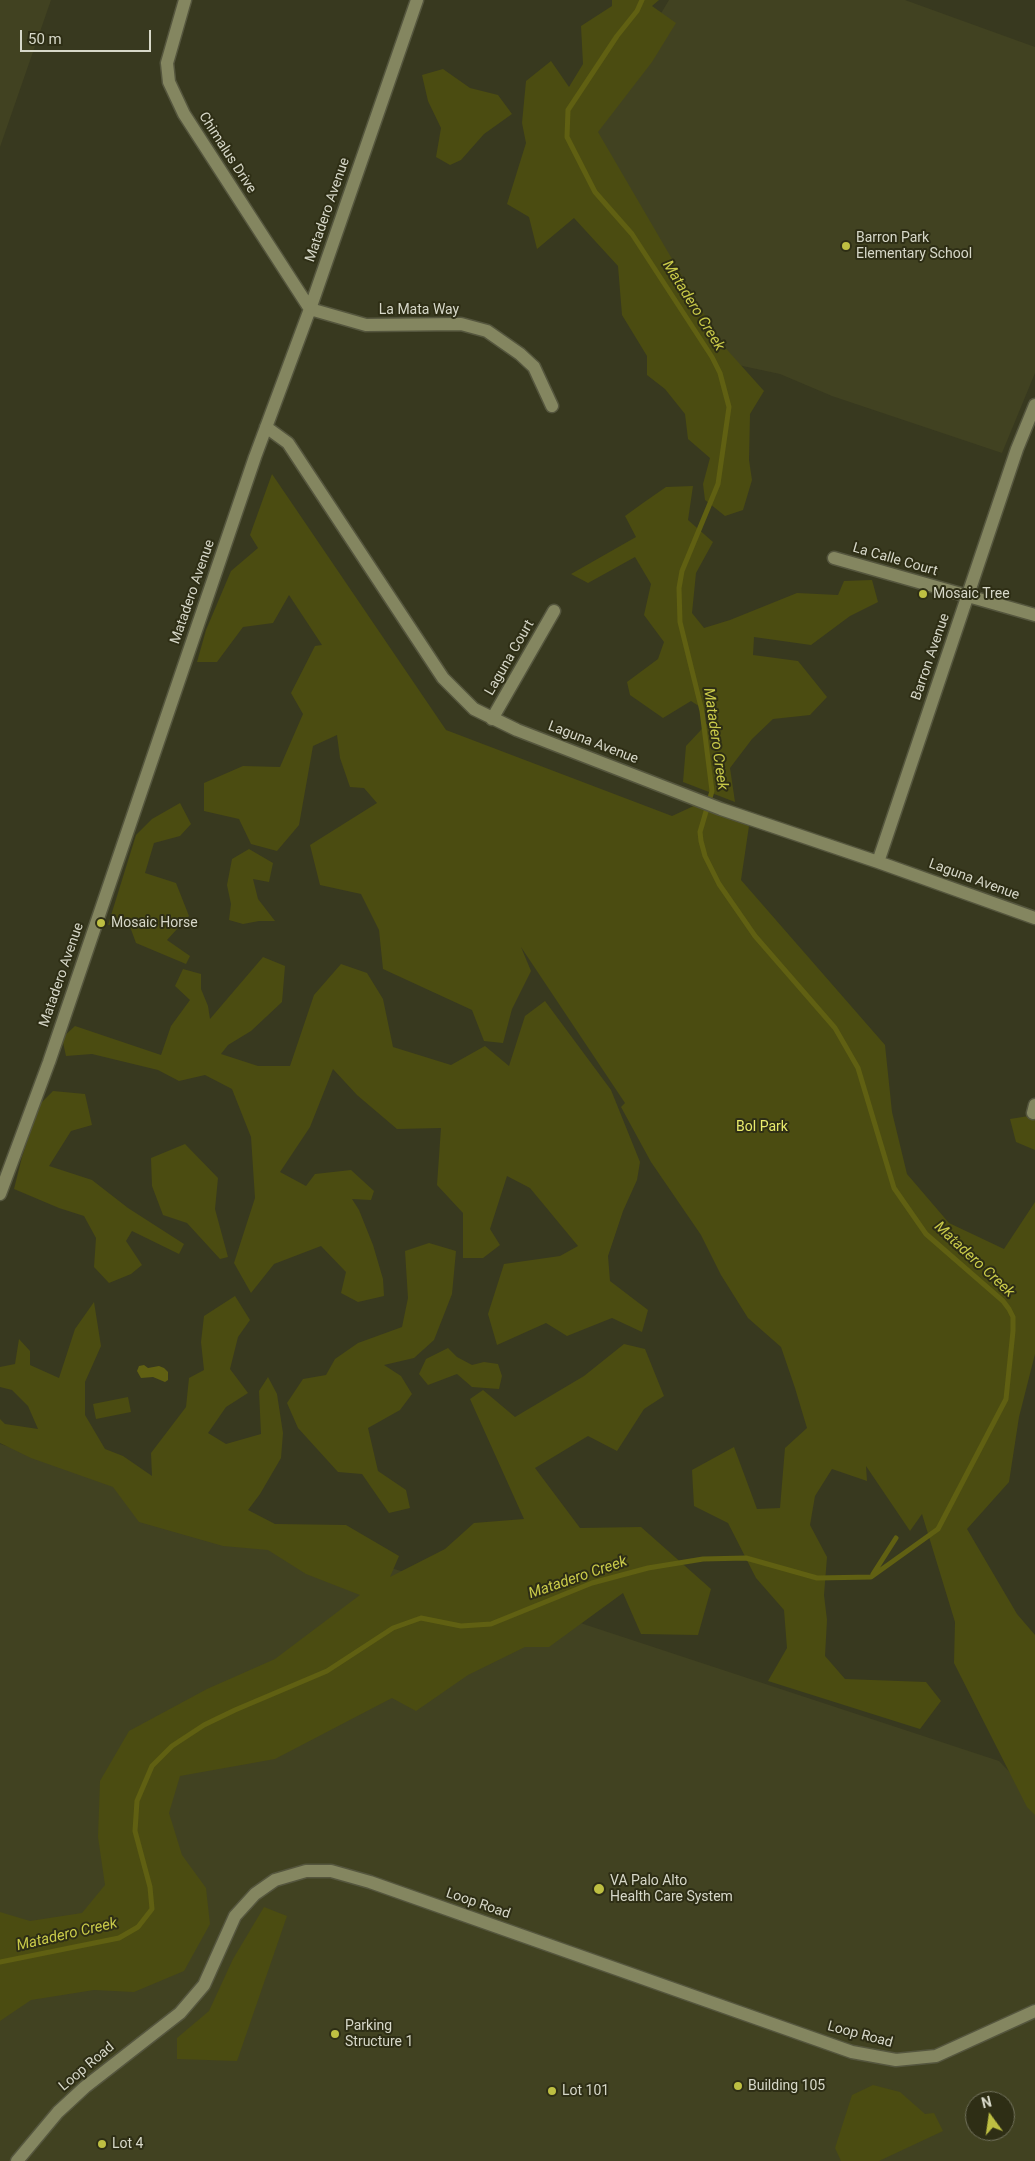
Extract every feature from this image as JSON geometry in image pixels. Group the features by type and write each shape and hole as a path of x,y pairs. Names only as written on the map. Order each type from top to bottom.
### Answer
{"street":[{"name":"Chimalus Drive","path":"185,0 167,63 168,82 184,114 310,309"},
{"name":"Matadero Avenue","path":"0,1194 52,1053 266,427 310,309 417,0"},
{"name":"La Mata Way","path":"310,309 366,325 461,324 487,331 520,354 534,368 552,406"},
{"name":"Barron Avenue","path":"878,862 1017,449 1035,405"},
{"name":"Laguna Avenue","path":"266,427 288,443 443,678 474,709 492,719 721,809 1035,918"},
{"name":"La Calle Court","path":"834,558 1035,615"},
{"name":"Laguna Court","path":"492,719 554,611"},
{"name":"Loop Road","path":"17,2161 58,2112 85,2086 180,2014 204,1985 235,1916 255,1894 275,1880 306,1872 331,1871 370,1882 852,2052 896,2060 936,2056 1035,2011"}],"shaded area":[{"path":"0,0 51,0 0,147"},
{"name":"Barron Park Elementary School","path":"669,0 905,0 1035,47 1035,373 1002,453 832,396 780,374 724,362 591,130"},
{"path":"144,1365 148,1368 159,1366 164,1368 168,1372 168,1380 165,1382 153,1377 141,1378 137,1371 139,1366"},
{"name":"VA Palo Alto Health Care System","path":"0,1444 527,1611 544,1611 999,1761 1035,1798 1035,2161 0,2161"}],"green space":[{"path":"612,0 659,0 652,6 676,23 652,62 598,132 721,343 764,391 750,414 749,460 752,480 743,510 725,516 705,500 703,484 710,458 688,439 685,414 665,389 647,375 647,356 622,315 618,266 574,218 537,249 529,217 507,204 526,143 522,123 526,81 551,61 569,87 583,64 581,26 612,6"},
{"path":"443,69 470,88 498,95 512,114 484,134 461,160 450,165 436,157 441,128 428,101 422,75"},
{"name":"Bol Park","path":"272,474 446,730 672,816 698,804 749,826 741,880 885,1045 892,1112 907,1174 949,1223 1004,1249 1035,1202 1035,1354 1019,1417 1009,1482 967,1529 1017,1614 1035,1635 1035,1815 1027,1807 954,1663 955,1622 922,1514 910,1531 866,1466 867,1481 832,1469 815,1496 810,1525 827,1557 824,1595 827,1620 825,1656 845,1679 926,1682 941,1701 920,1729 768,1681 787,1648 784,1610 756,1578 728,1523 694,1506 692,1470 734,1447 757,1509 780,1508 785,1448 807,1428 795,1388 781,1347 748,1318 721,1275 701,1235 651,1162 621,1107 625,1103 521,947 531,971 512,1009 503,1043 484,1041 472,1010 383,969 379,930 361,894 320,885 310,845 377,803 364,788 350,787 340,758 337,735 313,746 299,825 277,851 251,844 239,819 204,811 204,783 243,766 280,767 303,714 291,693 315,646 322,645 289,595 273,623 243,627 217,662 197,662 206,630 231,571 258,548 250,535"},
{"path":"693,486 688,520 713,542 696,573 692,613 704,628 730,620 797,593 838,595 844,581 872,580 878,602 850,616 811,645 754,637 753,655 798,661 827,697 810,715 773,719 752,739 730,768 735,802 683,782 686,746 714,716 691,701 663,718 630,695 627,682 658,659 664,642 644,615 651,584 635,557 588,583 571,574 636,537 625,516 643,503 666,487"},
{"path":"180,803 191,824 180,836 154,843 145,873 176,883 189,916 167,940 190,956 186,964 136,943 129,924 108,925 136,835 152,819"},
{"path":"249,849 273,863 269,882 253,879 258,899 275,921 243,924 229,920 231,904 227,885 232,859"},
{"path":"263,957 285,966 282,1002 251,1031 228,1045 221,1054 258,1066 290,1066 314,995 341,964 367,973 383,999 393,1047 451,1065 485,1046 509,1066 525,1016 545,1001 611,1090 640,1162 637,1180 623,1211 608,1256 610,1281 648,1310 642,1332 612,1318 567,1336 546,1323 497,1345 488,1314 504,1264 560,1256 578,1246 530,1188 507,1176 490,1229 500,1245 483,1258 463,1258 463,1213 437,1185 441,1128 397,1129 357,1095 333,1069 310,1127 280,1172 306,1186 315,1174 351,1170 374,1191 371,1200 352,1199 359,1210 373,1245 383,1279 384,1296 358,1302 341,1293 346,1272 321,1246 274,1264 251,1293 234,1263 255,1198 251,1137 232,1089 205,1075 179,1081 158,1070 92,1054 66,1056 62,1038 75,1026 161,1055 171,1026 190,1000 175,986 183,969 201,974 201,989 208,1006 210,1019"},
{"path":"53,1091 85,1094 92,1125 71,1131 49,1166 92,1180 128,1208 184,1244 179,1254 132,1231 126,1241 142,1265 131,1274 109,1283 94,1267 96,1238 84,1216 59,1208 14,1189 22,1157 40,1104"},
{"path":"1035,1115 1035,1150 1016,1142 1010,1119"},
{"path":"185,1144 218,1178 215,1209 228,1257 220,1259 187,1223 163,1215 152,1186 151,1158"},
{"path":"429,1243 456,1251 452,1294 434,1340 414,1358 384,1365 401,1376 412,1394 400,1410 368,1428 378,1471 406,1490 410,1508 389,1513 362,1474 338,1472 298,1428 287,1403 303,1379 326,1375 335,1359 358,1343 402,1327 408,1298 405,1251"},
{"path":"235,1296 250,1320 238,1337 230,1369 248,1393 226,1407 208,1433 226,1444 261,1434 259,1391 268,1377 277,1394 283,1433 281,1458 260,1494 248,1510 275,1524 346,1525 399,1556 390,1577 445,1549 474,1523 524,1519 470,1399 483,1390 515,1417 584,1376 624,1344 645,1349 664,1396 644,1409 617,1451 588,1436 535,1468 580,1528 641,1527 711,1589 698,1635 641,1634 623,1593 549,1647 525,1647 468,1675 416,1711 392,1698 275,1759 180,1776 169,1813 182,1855 206,1888 210,1924 184,1971 134,1992 94,1990 31,2000 0,2021 0,1912 30,1921 82,1913 105,1885 98,1837 100,1781 129,1731 207,1689 275,1659 360,1595 306,1574 268,1550 223,1546 139,1522 113,1487 31,1458 0,1443 0,1419 5,1424 38,1429 28,1406 12,1390 0,1387 0,1367 15,1364 19,1339 30,1351 30,1365 59,1378 75,1329 94,1302 101,1346 85,1382 85,1415 105,1449 123,1456 152,1476 151,1453 186,1407 189,1378 204,1370 201,1342 204,1316"},
{"path":"448,1348 457,1357 472,1365 484,1362 498,1364 502,1376 499,1389 472,1387 457,1374 428,1385 419,1374 426,1359"},
{"path":"128,1397 131,1412 96,1419 93,1404"},
{"path":"264,1907 287,1916 237,2061 177,2059 177,2038 209,2011 233,1959"},
{"path":"873,2085 900,2092 925,2114 934,2113 943,2131 879,2161 841,2161 835,2148 852,2095"}],"waterway":[{"name":"Matadero Creek","path":"0,1962 119,1938 138,1927 152,1909 150,1887 135,1831 137,1801 152,1766 172,1746 204,1725 327,1671 393,1628 421,1618 461,1626 491,1624 592,1583 648,1568 703,1559 746,1558 817,1578 871,1577 938,1529 1006,1399 1013,1331 1013,1317 1009,1309 1003,1301 926,1234 894,1188 858,1068 835,1028 755,936 719,884 705,856 701,841 700,832 712,791 702,711 680,622 679,588 682,571 718,484 729,407 720,373 712,357 632,234 595,192 567,137 568,110 617,36 637,11 642,0"},
{"path":"873,1574 896,1538"}],"place":[{"name":"Barron Park Elementary School","path":"846,246"},
{"name":"Mosaic Tree","path":"923,594"},
{"name":"Mosaic Horse","path":"101,923"},
{"name":"VA Palo Alto Health Care System","path":"599,1889"},
{"name":"Parking Structure 1","path":"335,2034"},
{"name":"Building 105","path":"738,2086"},
{"name":"Lot 101","path":"552,2091"},
{"name":"Lot 4","path":"102,2144"}]}
